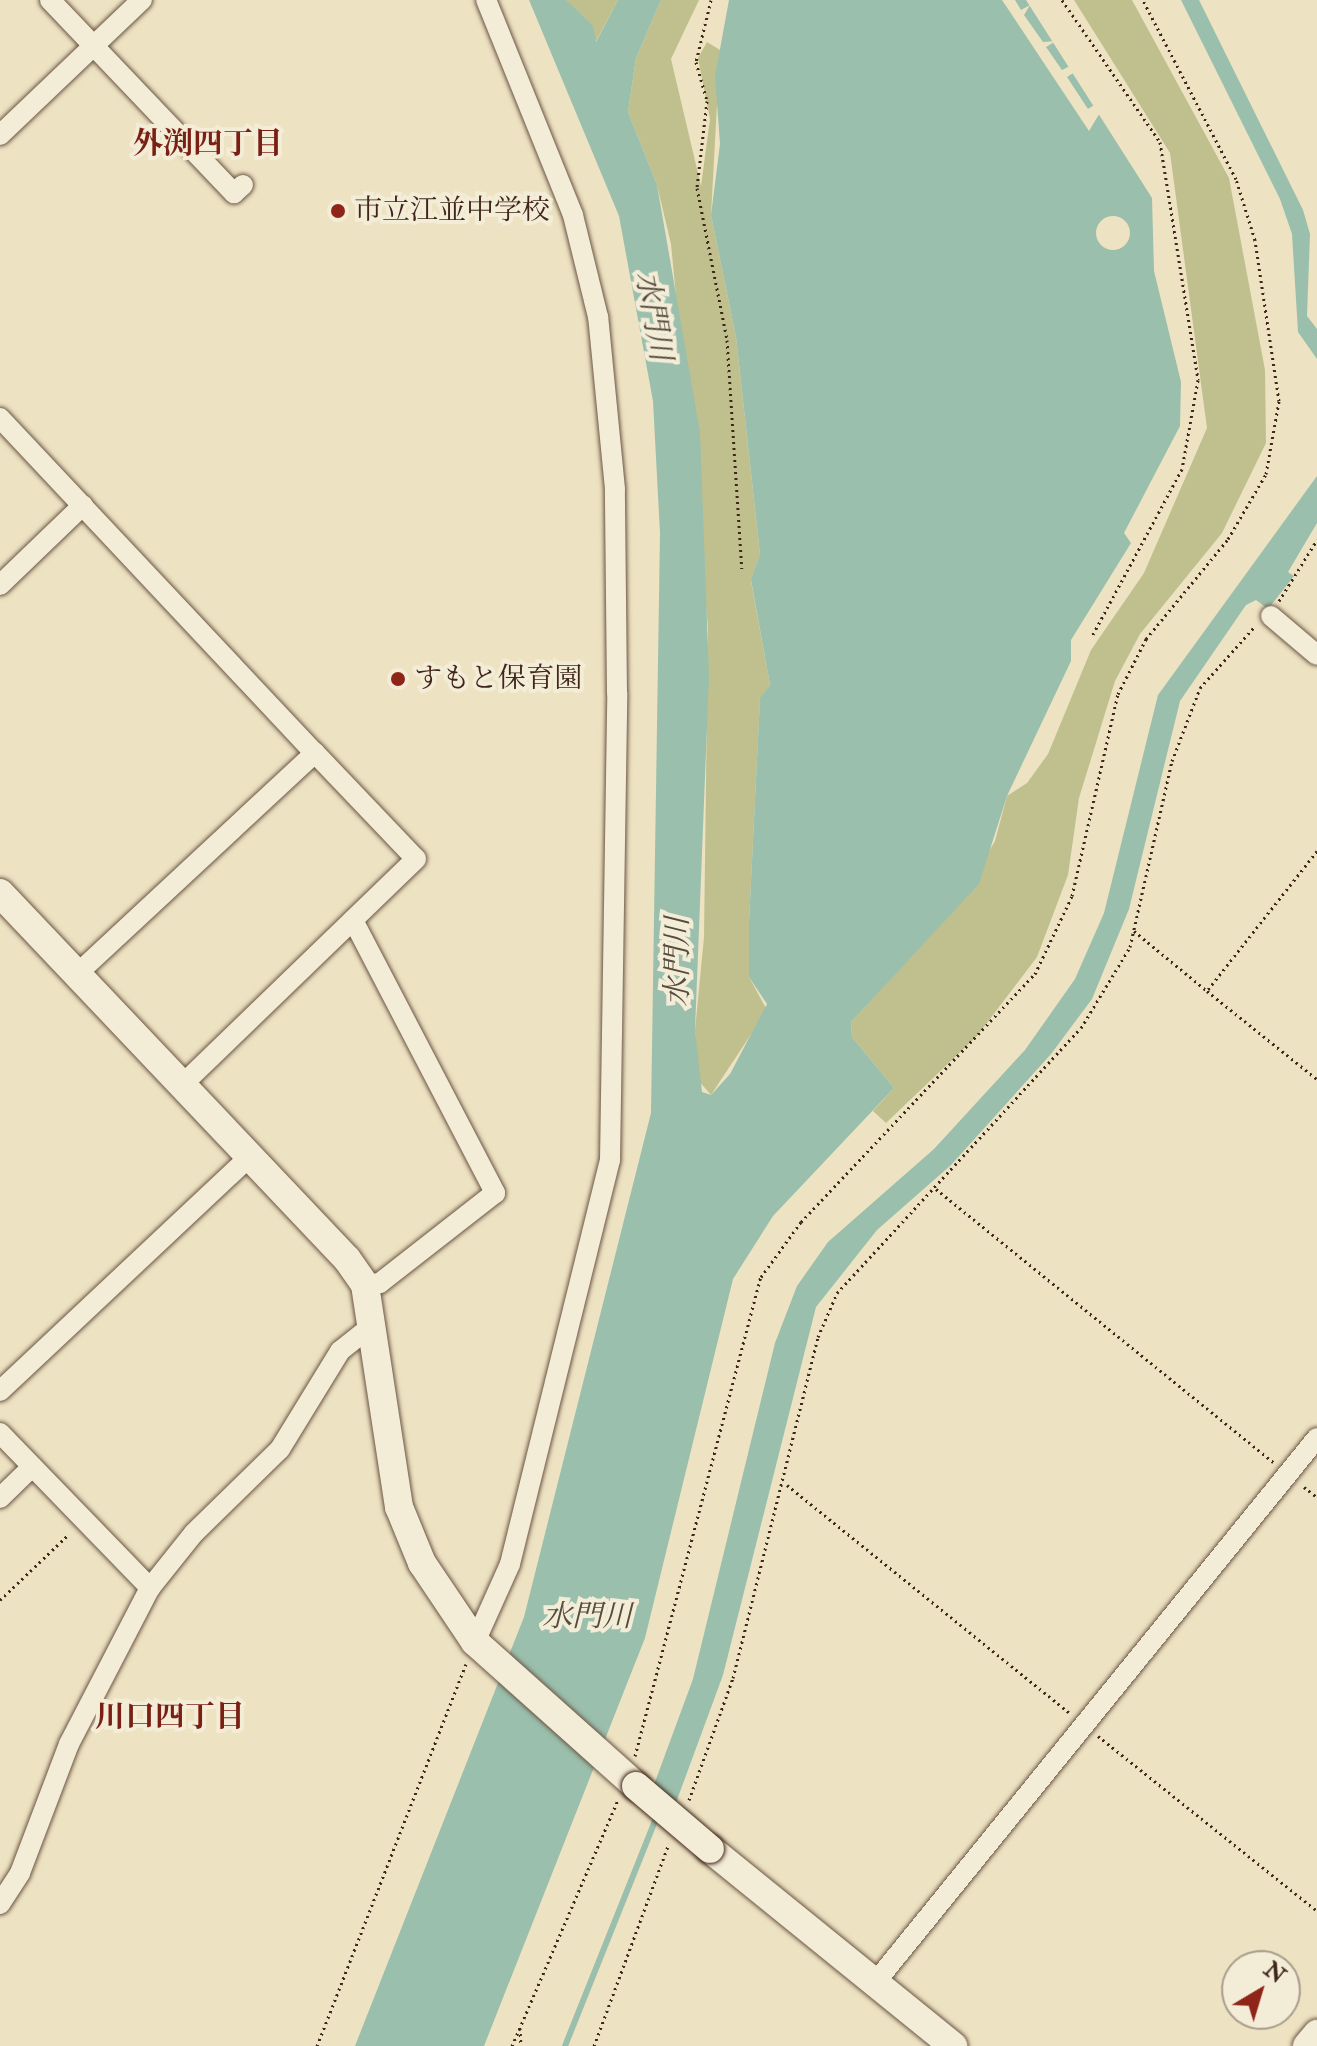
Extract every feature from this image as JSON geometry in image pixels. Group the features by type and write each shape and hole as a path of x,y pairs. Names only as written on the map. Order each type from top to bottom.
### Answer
{"street":[{"path":"50,0 234,193 243,185"},
{"path":"0,135 142,0"},
{"path":"475,1642 510,1564 610,1160 617,724 615,489 598,317 573,215 486,0"},
{"path":"0,418 416,859 182,1085"},
{"path":"0,585 83,505"},
{"path":"1271,616 1317,655"},
{"path":"77,974 315,753"},
{"path":"0,893 250,1156 365,1285 374,1324 399,1507 422,1563 475,1642 710,1849 953,2046"},
{"path":"353,920 495,1193 380,1283 365,1285"},
{"path":"0,1391 250,1156"},
{"path":"0,1904 20,1873 69,1744 150,1588 194,1533 280,1449 340,1351 374,1324"},
{"path":"0,1433 150,1588"},
{"path":"874,1984 1317,1438"},
{"path":"0,1498 32,1467"},
{"path":"1307,2046 1317,2034"}],"path":[{"path":"711,0 696,62 707,101 697,188 727,340 742,569"},
{"path":"1062,0 1160,142 1198,380 1182,469 1092,636"},
{"path":"512,2046 626,1778 761,1277 801,1222 1035,974 1072,896 1118,694 1146,639 1228,539 1266,474 1279,401 1255,240 1236,179 1143,0"},
{"path":"682,1815 733,1678 786,1485 818,1337 837,1293 861,1259 936,1189 1081,1028 1134,931 1172,761 1200,688 1244,634 1271,616 1317,540"},
{"path":"1207,991 1317,851"},
{"path":"1134,931 1317,1079"},
{"path":"936,1189 1317,1497"},
{"path":"786,1485 1317,1911"},
{"path":"0,1600 83,1520"},
{"path":"317,2046 475,1642"},
{"path":"594,2046 676,1829"},
{"path":"520,2028 521,2046"}],"shaded area":[{"path":"566,0 618,0 595,43"},
{"path":"661,0 699,0 671,59 701,186 710,119 698,58 707,42 720,50 711,215 736,337 760,554 751,581 770,685 760,699 749,922 749,977 767,1010 711,1095 698,1080 695,1030 704,937 708,627 671,244 657,185 628,112 636,58"},
{"path":"1074,0 1132,0 1229,178 1265,370 1266,443 1222,533 1140,634 1115,681 1079,798 1068,875 1037,957 977,1036 886,1123 873,1111 894,1088 852,1037 851,1022 959,903 995,841 1007,796 1027,783 1048,754 1091,650 1144,573 1207,428 1170,153"}],"water":[{"name":"水門川","path":"529,0 566,0 593,26 596,42 618,0 661,0 636,58 628,112 657,185 700,432 709,676 695,1030 702,1092 711,1095 730,1074 767,1004 749,977 749,922 760,698 770,685 751,580 760,554 736,337 711,215 720,144 715,76 729,0 1026,0 1152,198 1154,271 1181,382 1180,426 1124,533 1131,543 1071,640 1071,661 1007,796 979,884 851,1022 852,1037 894,1088 773,1216 733,1279 645,1638 484,2046 355,2046 524,1617 651,1113 660,533 653,401 619,216"},
{"path":"1181,0 1199,0 1303,210 1310,234 1307,316 1317,329 1317,359 1298,332 1292,234 1280,199"},
{"path":"1317,476 1317,523 1288,572 1294,576 1268,609 1256,600 1246,605 1180,701 1129,909 1092,999 1051,1054 951,1165 877,1230 816,1307 723,1675 670,1819 648,1801 693,1679 775,1343 797,1286 828,1242 934,1149 1025,1050 1075,979 1104,913 1158,695"}],"pier":[{"path":"1002,0 1015,0 1021,10 1030,5 1024,15 1043,42 1056,41 1046,47 1062,70 1074,64 1078,70 1067,77 1088,109 1097,103 1101,111 1089,131"},
{"path":"1113,216 1125,221 1130,233 1125,245 1113,250 1101,245 1096,233 1101,221"}],"waterway":[{"path":"565,2046 658,1814"}],"place":[{"name":"市立江並中学校","path":"338,211"},
{"name":"すもと保育園","path":"398,679"}],"district":[{"name":"外渕四丁目","path":"208,144"},
{"name":"川口四丁目","path":"170,1717"}]}
